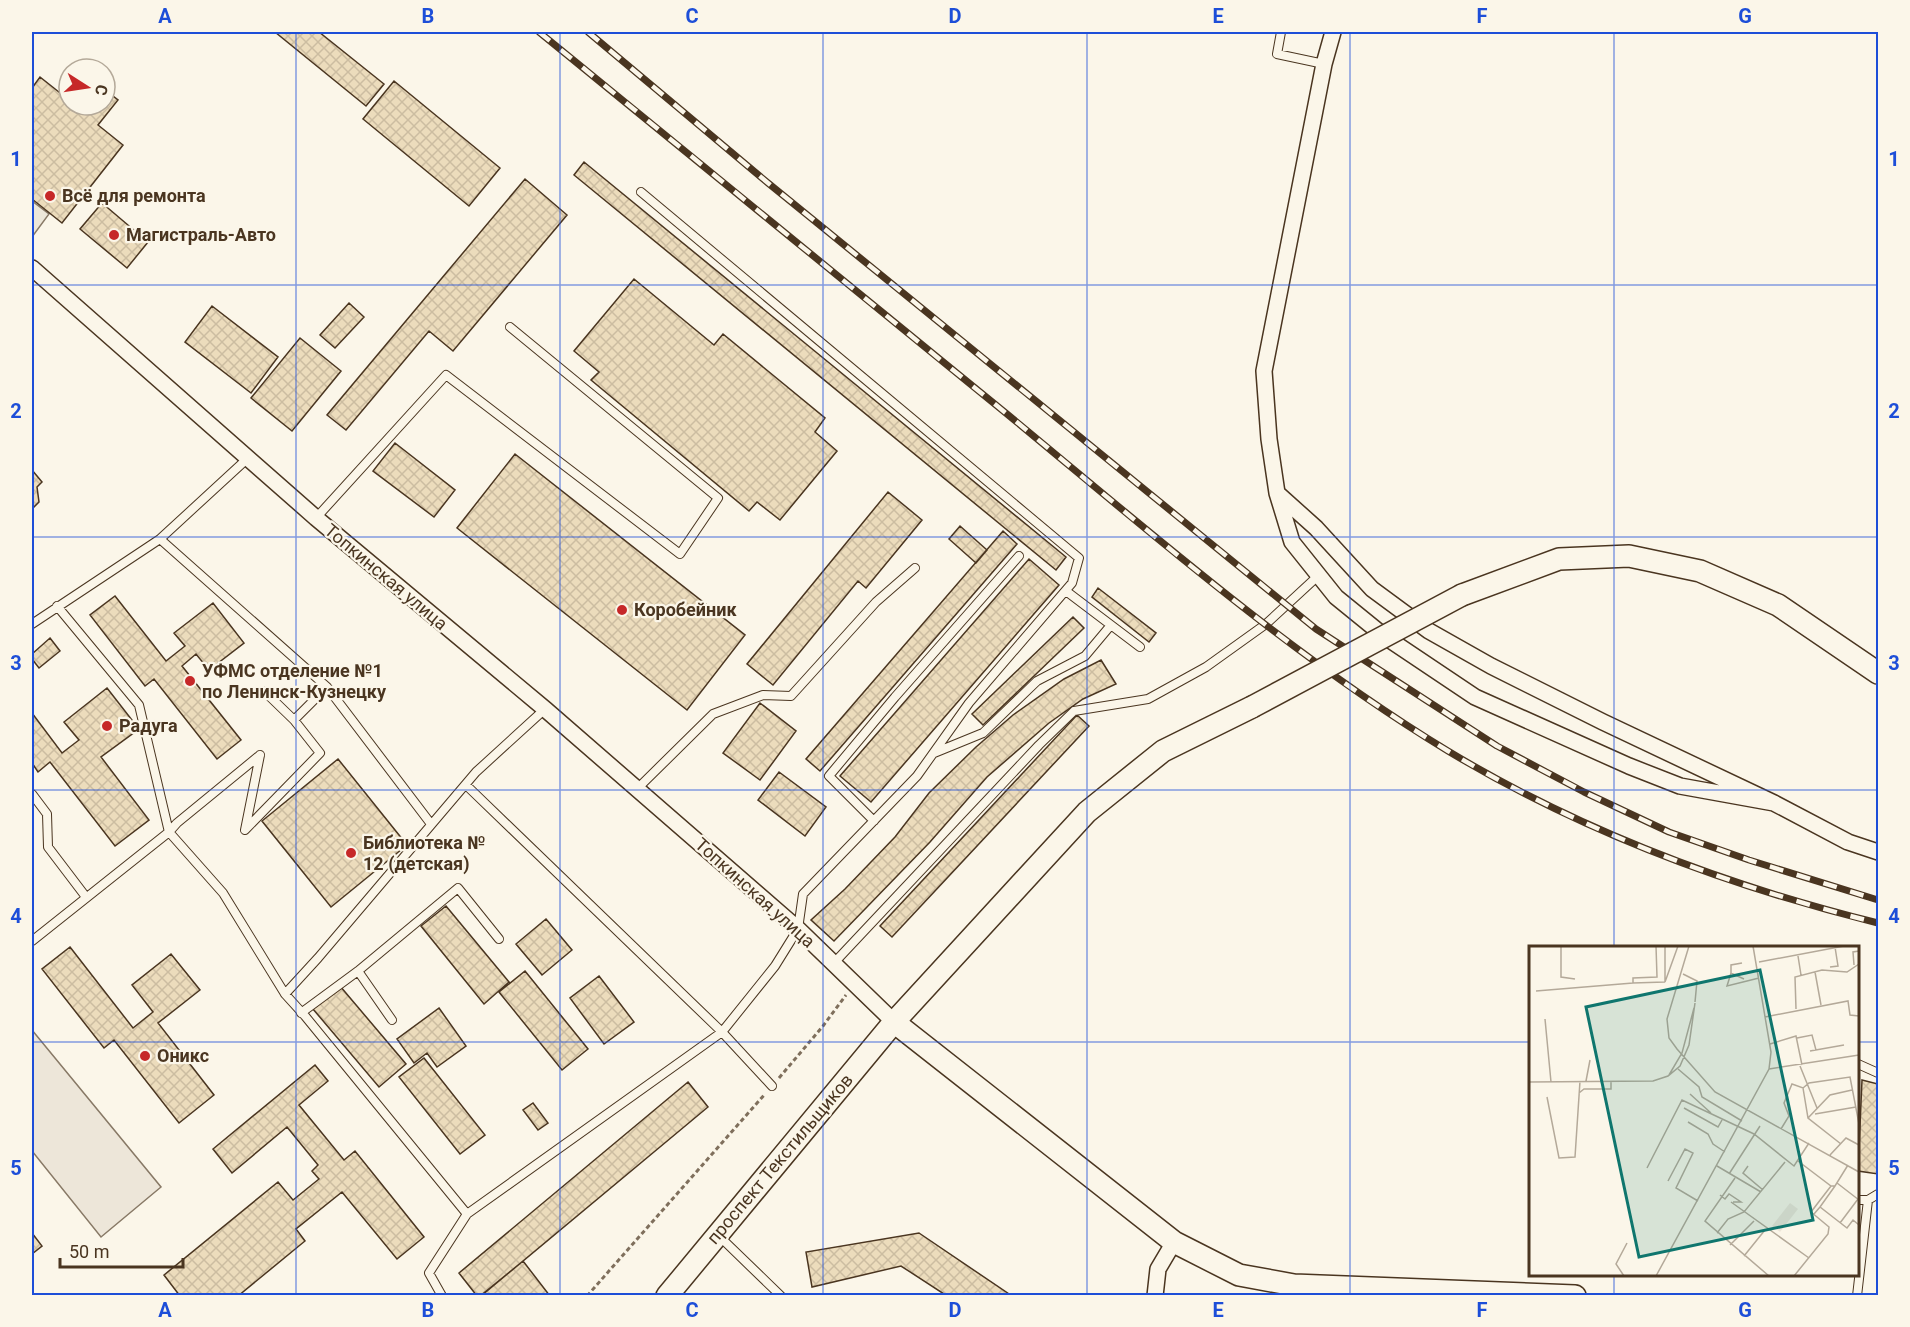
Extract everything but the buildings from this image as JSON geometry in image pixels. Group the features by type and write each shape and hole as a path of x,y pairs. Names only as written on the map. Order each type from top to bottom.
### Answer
{"street":[{"path":"1333,32 1324,64 1264,371 1269,439 1277,494 1292,542 1336,597 1384,636 1475,697 1629,766 1680,786 1774,803"},
{"name":"Топкинская улица","path":"32,268 316,518 545,709 798,929 894,1022 1174,1242 1239,1275 1294,1285 1356,1291 1575,1296"},
{"path":"1277,494 1316,528 1372,589 1429,631 1522,681 1774,803 1848,842 1878,852"},
{"name":"проспект Текстильщиков","path":"667,1296 894,1022 1087,812 1163,751 1252,707 1462,596 1559,559 1629,556 1700,571 1778,605 1878,673"},
{"path":"1155,1296 1158,1269 1174,1242"}],"lane":[{"path":"1281,32 1277,54 1324,64"},
{"path":"442,1296 429,1273 467,1214 722,1032 775,966 798,929 803,894 918,776 969,703 1072,584 1079,558 641,192"},
{"path":"316,518 446,375 681,554 718,498 510,327"},
{"path":"32,624 160,539 248,458"},
{"path":"160,539 327,687 431,824"},
{"path":"874,821 830,776 895,697 1019,556"},
{"path":"637,789 713,714 763,695 791,696 876,602 915,568"},
{"path":"833,964 1074,711 1148,699 1206,667 1266,624 1319,575"},
{"path":"1066,591 1140,647"},
{"path":"57,606 139,705 169,832 223,893 285,994 467,1214"},
{"path":"933,753 983,733 1037,681 1086,656 1111,625"},
{"path":"294,720 327,687"},
{"path":"32,941 169,832 260,755 245,830 320,753 294,720 264,692"},
{"path":"285,994 476,772 545,709"},
{"path":"466,785 722,1032 772,1086"},
{"path":"32,794 47,814 48,847 86,897"},
{"path":"301,1012 358,971 458,888 499,939"},
{"path":"358,971 392,1020"},
{"path":"1859,1065 1878,1073"},
{"path":"1859,1200 1869,1200 1878,1194"},
{"path":"1857,1296 1869,1200"},
{"path":"717,1234 781,1296"}],"path":[{"path":"587,1296 772,1086 854,985"}],"shaded area":[{"path":"32,201 49,214 32,237"},
{"path":"32,1030 161,1187 101,1237 32,1151"}],"railway":[{"path":"539,32 1167,547 1276,633 1390,714 1499,780 1603,831 1766,892 1878,923"},
{"path":"588,32 768,183 1316,629 1497,746 1584,792 1669,832 1749,860 1878,900"}],"place":[{"name":"Всё для ремонта","path":"50,196"},
{"name":"Магистраль-Авто","path":"114,235"},
{"name":"Коробейник","path":"622,610"},
{"name":"УФМС отделение №1 по Ленинск-Кузнецку","path":"190,681"},
{"name":"Радуга","path":"107,726"},
{"name":"Библиотека № 12 (детская)","path":"351,853"},
{"name":"Оникс","path":"145,1056"}]}
